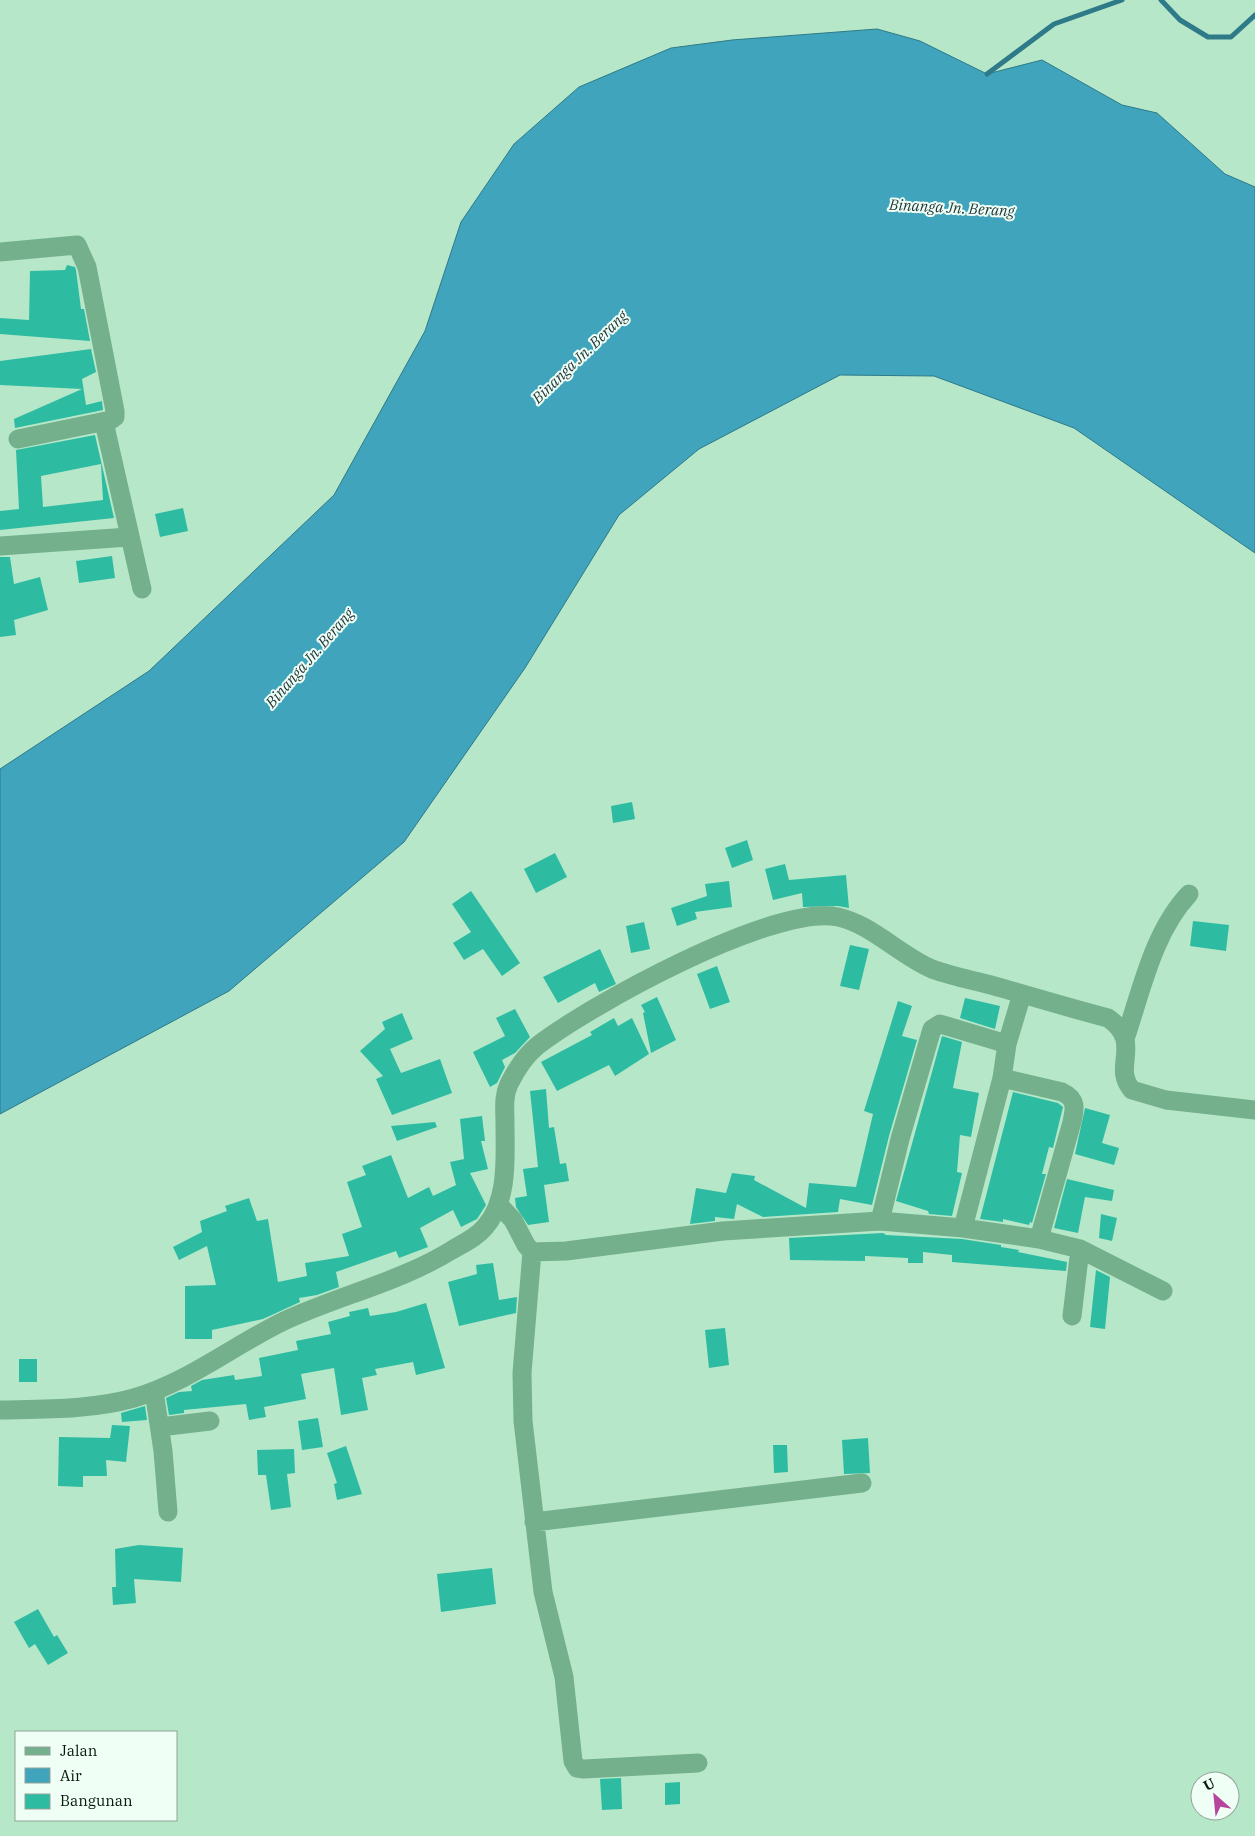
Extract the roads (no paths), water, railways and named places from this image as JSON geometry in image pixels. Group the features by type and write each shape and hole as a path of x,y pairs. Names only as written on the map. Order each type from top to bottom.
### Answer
{"street":[{"path":"0,252 77,245 87,267 115,411 115,417 104,422 18,440"},
{"path":"104,422 142,588"},
{"path":"0,546 129,537"},
{"path":"1189,894 1175,909 1149,967 1126,1036 1125,1080 1132,1090 1166,1100 1255,1110"},
{"path":"0,1410 74,1408 131,1398 154,1391 178,1381 229,1350 285,1321 396,1279 444,1256 480,1232 500,1206 504,1163 504,1100 513,1076 524,1060 536,1047 587,1014 668,969 734,938 816,916 839,917 932,969 1108,1018 1126,1036"},
{"path":"963,1228 1002,1078 1007,1044 1022,994"},
{"path":"880,1220 900,1139 932,1029 940,1024 1007,1044"},
{"path":"1002,1078 1062,1092 1071,1096 1074,1102 1072,1122 1039,1239"},
{"path":"500,1206 513,1220 526,1245 532,1252 522,1373 524,1431 543,1592 564,1677 571,1756 575,1765 584,1769 698,1763"},
{"path":"532,1252 566,1251 723,1231 880,1220 963,1228 1039,1239 1080,1249 1163,1291"},
{"path":"1072,1316 1080,1249"},
{"path":"154,1391 160,1427 168,1512"},
{"path":"160,1427 210,1421"},
{"path":"534,1522 862,1483"}],"water":[{"name":"Binanga Jn. Berang","path":"877,29 920,41 987,74 1042,60 1122,105 1157,113 1225,174 1255,187 1255,553 1074,428 934,376 840,375 699,449 619,515 525,668 404,842 229,991 0,1114 0,769 149,671 334,495 425,331 461,222 514,144 579,87 671,48 732,40"}],"waterway":[{"path":"987,74 1054,24 1122,0"},
{"path":"1161,0 1180,20 1208,37 1231,37 1255,15"}]}
